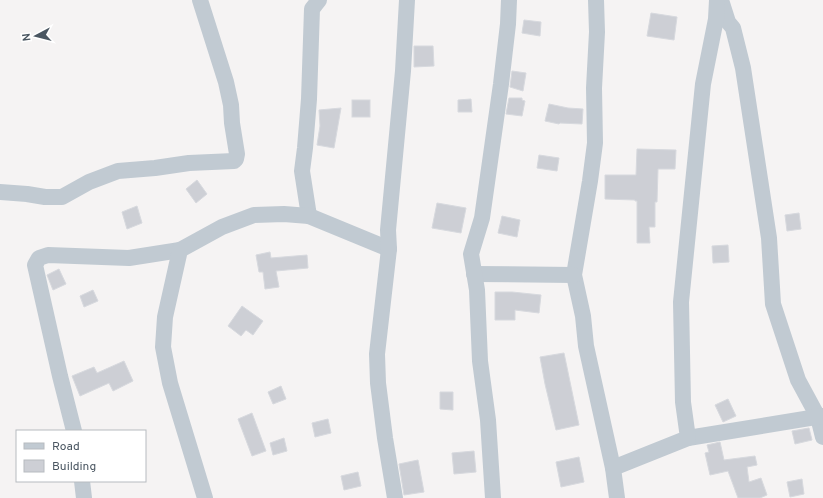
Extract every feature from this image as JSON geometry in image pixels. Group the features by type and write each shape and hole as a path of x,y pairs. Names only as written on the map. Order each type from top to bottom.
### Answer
{"street":[{"path":"0,192 27,194 45,198 62,196 89,182 118,171 189,163 234,161 237,154 231,105 226,82 200,0"},
{"path":"309,216 302,171 309,99 312,9 319,0"},
{"path":"395,498 384,431 378,382 377,354 389,249 388,230 403,71 407,0"},
{"path":"493,498 488,420 480,361 477,290 471,254 482,218 501,84 508,24 508,0"},
{"path":"688,438 683,402 681,302 703,84 716,19 717,0"},
{"path":"721,0 728,22 733,28 743,68 769,238 773,304 798,380 821,416 823,437"},
{"path":"594,2 597,32 594,88 595,143 574,275 583,316 586,346 613,468 617,498"},
{"path":"74,430 58,368 36,265 39,258 48,255 129,258 180,250 222,227 254,215 284,214 309,216 389,249"},
{"path":"180,250 165,317 163,347 170,383 205,498"},
{"path":"474,274 574,275"},
{"path":"613,468 688,438 821,416"},
{"path":"82,482 84,498"}],"building":[{"path":"651,13 677,17 674,40 647,36"},
{"path":"524,20 541,22 540,36 522,33"},
{"path":"414,46 433,46 434,66 414,67"},
{"path":"512,71 526,73 523,91 510,87"},
{"path":"509,98 522,98 522,100 525,101 522,116 506,114"},
{"path":"471,99 472,112 458,112 458,100"},
{"path":"352,100 370,100 370,117 352,117"},
{"path":"549,104 583,109 582,124 559,124 545,121"},
{"path":"341,108 334,148 317,145 320,126 319,110"},
{"path":"637,149 676,150 675,169 658,169 657,202 655,202 655,227 649,227 650,243 637,243 637,201 605,199 605,175 636,175"},
{"path":"539,155 559,158 557,171 537,168"},
{"path":"197,180 207,194 196,203 186,189"},
{"path":"437,203 466,208 461,233 432,228"},
{"path":"137,206 142,223 127,229 122,212"},
{"path":"799,213 801,229 787,231 785,215"},
{"path":"502,216 520,220 517,237 498,233"},
{"path":"728,245 729,262 713,263 712,246"},
{"path":"270,252 271,258 307,255 308,268 276,271 279,287 265,289 263,272 259,272 256,255"},
{"path":"59,269 66,284 53,290 47,275"},
{"path":"93,290 98,301 84,307 80,296"},
{"path":"495,292 541,295 539,313 515,310 515,320 495,320"},
{"path":"242,306 263,321 253,335 246,330 241,336 228,326"},
{"path":"564,353 579,425 556,430 540,357"},
{"path":"124,361 133,381 113,391 109,383 80,396 72,376 94,367 97,373"},
{"path":"281,386 286,399 273,404 268,392"},
{"path":"440,392 453,392 453,410 440,409"},
{"path":"728,399 736,416 723,422 715,405"},
{"path":"252,413 266,451 252,456 238,419"},
{"path":"328,419 331,433 315,437 312,423"},
{"path":"809,428 812,440 795,444 792,431"},
{"path":"284,438 287,451 273,455 270,443"},
{"path":"720,442 724,460 755,456 757,465 747,467 749,482 761,478 767,495 760,498 738,498 728,471 710,475 705,453 709,452 707,445"},
{"path":"474,451 476,472 454,474 452,453"},
{"path":"579,457 584,482 561,487 556,462"},
{"path":"418,460 424,492 404,495 399,464"},
{"path":"358,472 361,486 344,490 341,476"},
{"path":"802,479 804,494 790,497 787,482"}]}
